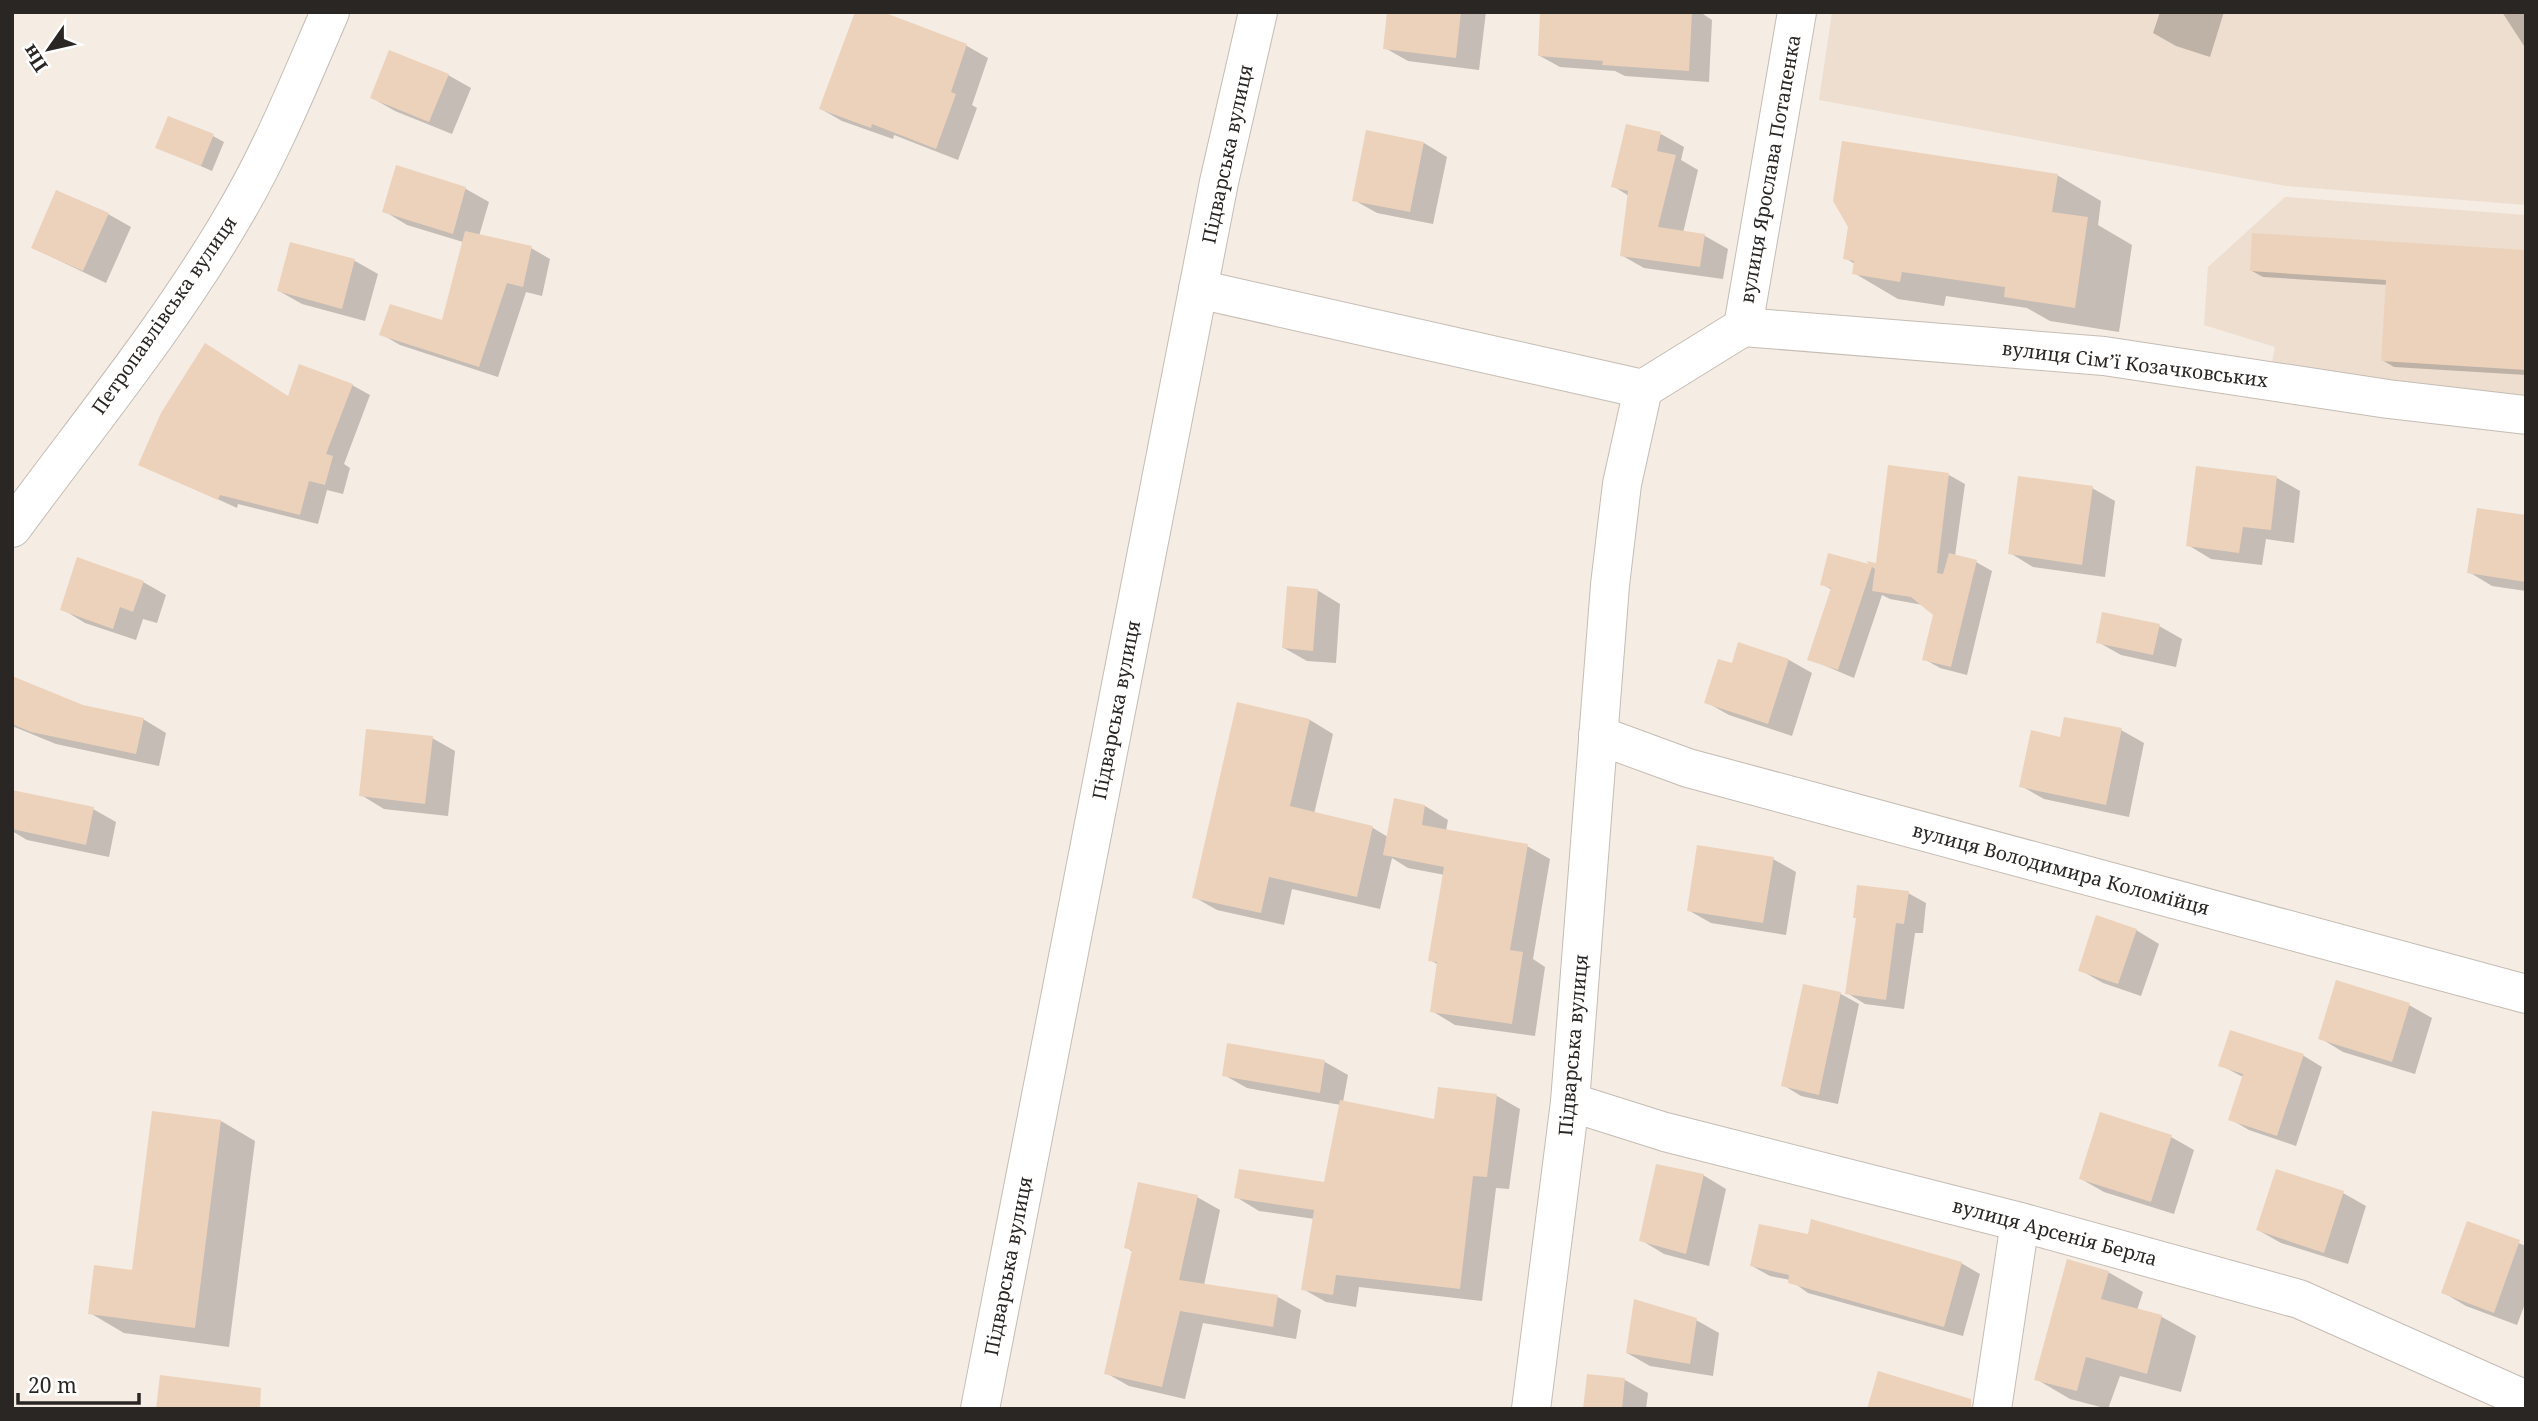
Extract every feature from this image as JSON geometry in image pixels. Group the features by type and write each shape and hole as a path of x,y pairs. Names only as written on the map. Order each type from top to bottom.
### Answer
{"street":[{"name":"Петропавлівська вулиця","path":"12,528 191,283 235,214 270,145 330,12"},
{"name":"Підварська вулиця","path":"980,1409 1198,289 1258,12"},
{"name":"вулиця Ярослава Потапенка","path":"1743,327 1797,12"},
{"path":"1198,289 1643,389 1743,327"},
{"name":"вулиця Сімʼї Козачковських","path":"1743,327 2104,356 2388,400 2526,415"},
{"name":"Підварська вулиця","path":"1531,1409 1570,1102 1598,735 1622,484 1643,389"},
{"name":"вулиця Володимира Коломійця","path":"1598,735 1688,768 2526,994"},
{"name":"вулиця Арсенія Берла","path":"1570,1102 1665,1132 2020,1222 2300,1299 2526,1400"},
{"path":"1992,1409 2020,1222"}],"shaded area":[{"path":"1832,12 2526,12 2526,205 2286,186 1819,100"},
{"path":"2285,197 2526,215 2526,415 2268,381 2275,347 2204,325 2208,267"}],"building":[{"path":"855,12 883,12 967,44 951,92 956,94 936,149 872,124 871,128 819,109"},
{"path":"1387,12 1461,12 1456,58 1383,49"},
{"path":"1540,12 1692,12 1689,71 1602,65 1603,61 1538,56"},
{"path":"389,50 449,74 429,122 370,98"},
{"path":"168,116 214,134 201,166 155,148"},
{"path":"1626,124 1661,132 1657,151 1676,155 1658,227 1705,234 1700,267 1620,256 1628,191 1611,187"},
{"path":"1366,130 1424,142 1410,212 1352,201"},
{"path":"1842,141 2058,174 2052,212 2088,217 2075,308 2004,297 2005,287 1902,272 1900,282 1852,274 1854,261 1843,259 1848,227 1833,201"},
{"path":"396,165 466,187 453,234 382,212"},
{"path":"56,190 109,213 83,271 31,248"},
{"path":"465,231 532,246 523,287 507,283 479,367 379,335 390,304 442,320"},
{"path":"2252,233 2526,250 2526,370 2381,361 2386,280 2250,271"},
{"path":"290,242 355,259 342,309 277,291"},
{"path":"205,343 288,396 299,364 353,384 326,454 333,456 325,485 309,481 300,515 220,495 218,500 138,465 161,413"},
{"path":"1888,465 1949,473 1937,573 1943,574 1949,553 1977,560 1951,667 1922,660 1933,615 1911,597 1872,591 1875,569 1872,567 1838,670 1807,660 1831,588 1820,585 1828,553 1869,564 1866,561 1876,563"},
{"path":"2196,466 2277,476 2271,530 2243,527 2239,553 2186,546"},
{"path":"2018,476 2093,486 2082,565 2008,554"},
{"path":"2477,508 2526,515 2526,582 2467,573"},
{"path":"77,557 144,581 133,612 120,607 113,629 60,610"},
{"path":"1287,586 1318,589 1313,651 1282,648"},
{"path":"2102,612 2160,624 2153,655 2096,643"},
{"path":"1738,642 1789,659 1768,724 1704,703 1718,659 1732,663"},
{"path":"12,676 83,705 144,718 136,754 31,732 12,724"},
{"path":"1237,702 1310,719 1290,806 1373,826 1357,897 1269,877 1261,913 1192,898"},
{"path":"2064,717 2122,728 2106,805 2019,787 2031,730 2060,737"},
{"path":"366,729 433,736 425,804 359,796"},
{"path":"12,790 94,807 86,845 12,829"},
{"path":"1394,798 1425,805 1422,825 1528,844 1510,950 1523,952 1512,1024 1430,1012 1437,962 1428,961 1444,867 1383,855"},
{"path":"1697,845 1774,857 1763,923 1687,911"},
{"path":"1857,885 1909,891 1904,924 1896,923 1886,1000 1845,994 1856,918 1853,918"},
{"path":"2096,915 2137,929 2118,984 2078,971"},
{"path":"2336,980 2410,1003 2392,1062 2318,1039"},
{"path":"1803,984 1841,992 1819,1095 1781,1086"},
{"path":"2230,1030 2304,1054 2277,1136 2228,1120 2243,1074 2218,1066"},
{"path":"1227,1043 1325,1060 1320,1093 1222,1076"},
{"path":"1438,1087 1497,1094 1487,1177 1473,1176 1460,1289 1336,1275 1333,1295 1301,1290 1314,1210 1234,1198 1239,1169 1324,1182 1340,1100 1434,1119"},
{"path":"152,1111 221,1120 195,1328 88,1314 94,1265 132,1270"},
{"path":"2100,1112 2172,1135 2151,1202 2079,1179"},
{"path":"1656,1164 1704,1174 1686,1254 1639,1241"},
{"path":"2276,1169 2344,1191 2324,1253 2256,1230"},
{"path":"1138,1182 1198,1195 1179,1280 1278,1295 1273,1327 1180,1311 1162,1387 1104,1374 1132,1250 1124,1248"},
{"path":"1811,1219 1962,1262 1944,1327 1788,1283 1789,1275 1750,1266 1759,1224 1808,1234"},
{"path":"2467,1221 2520,1240 2494,1313 2441,1293"},
{"path":"2067,1259 2109,1271 2101,1299 2162,1315 2147,1374 2086,1357 2077,1391 2034,1380"},
{"path":"1634,1299 1697,1318 1690,1364 1626,1353"},
{"path":"1878,1371 1971,1399 1971,1409 1867,1409"},
{"path":"1587,1374 1625,1378 1622,1409 1583,1409"},
{"path":"160,1375 261,1388 260,1409 156,1409"}]}
